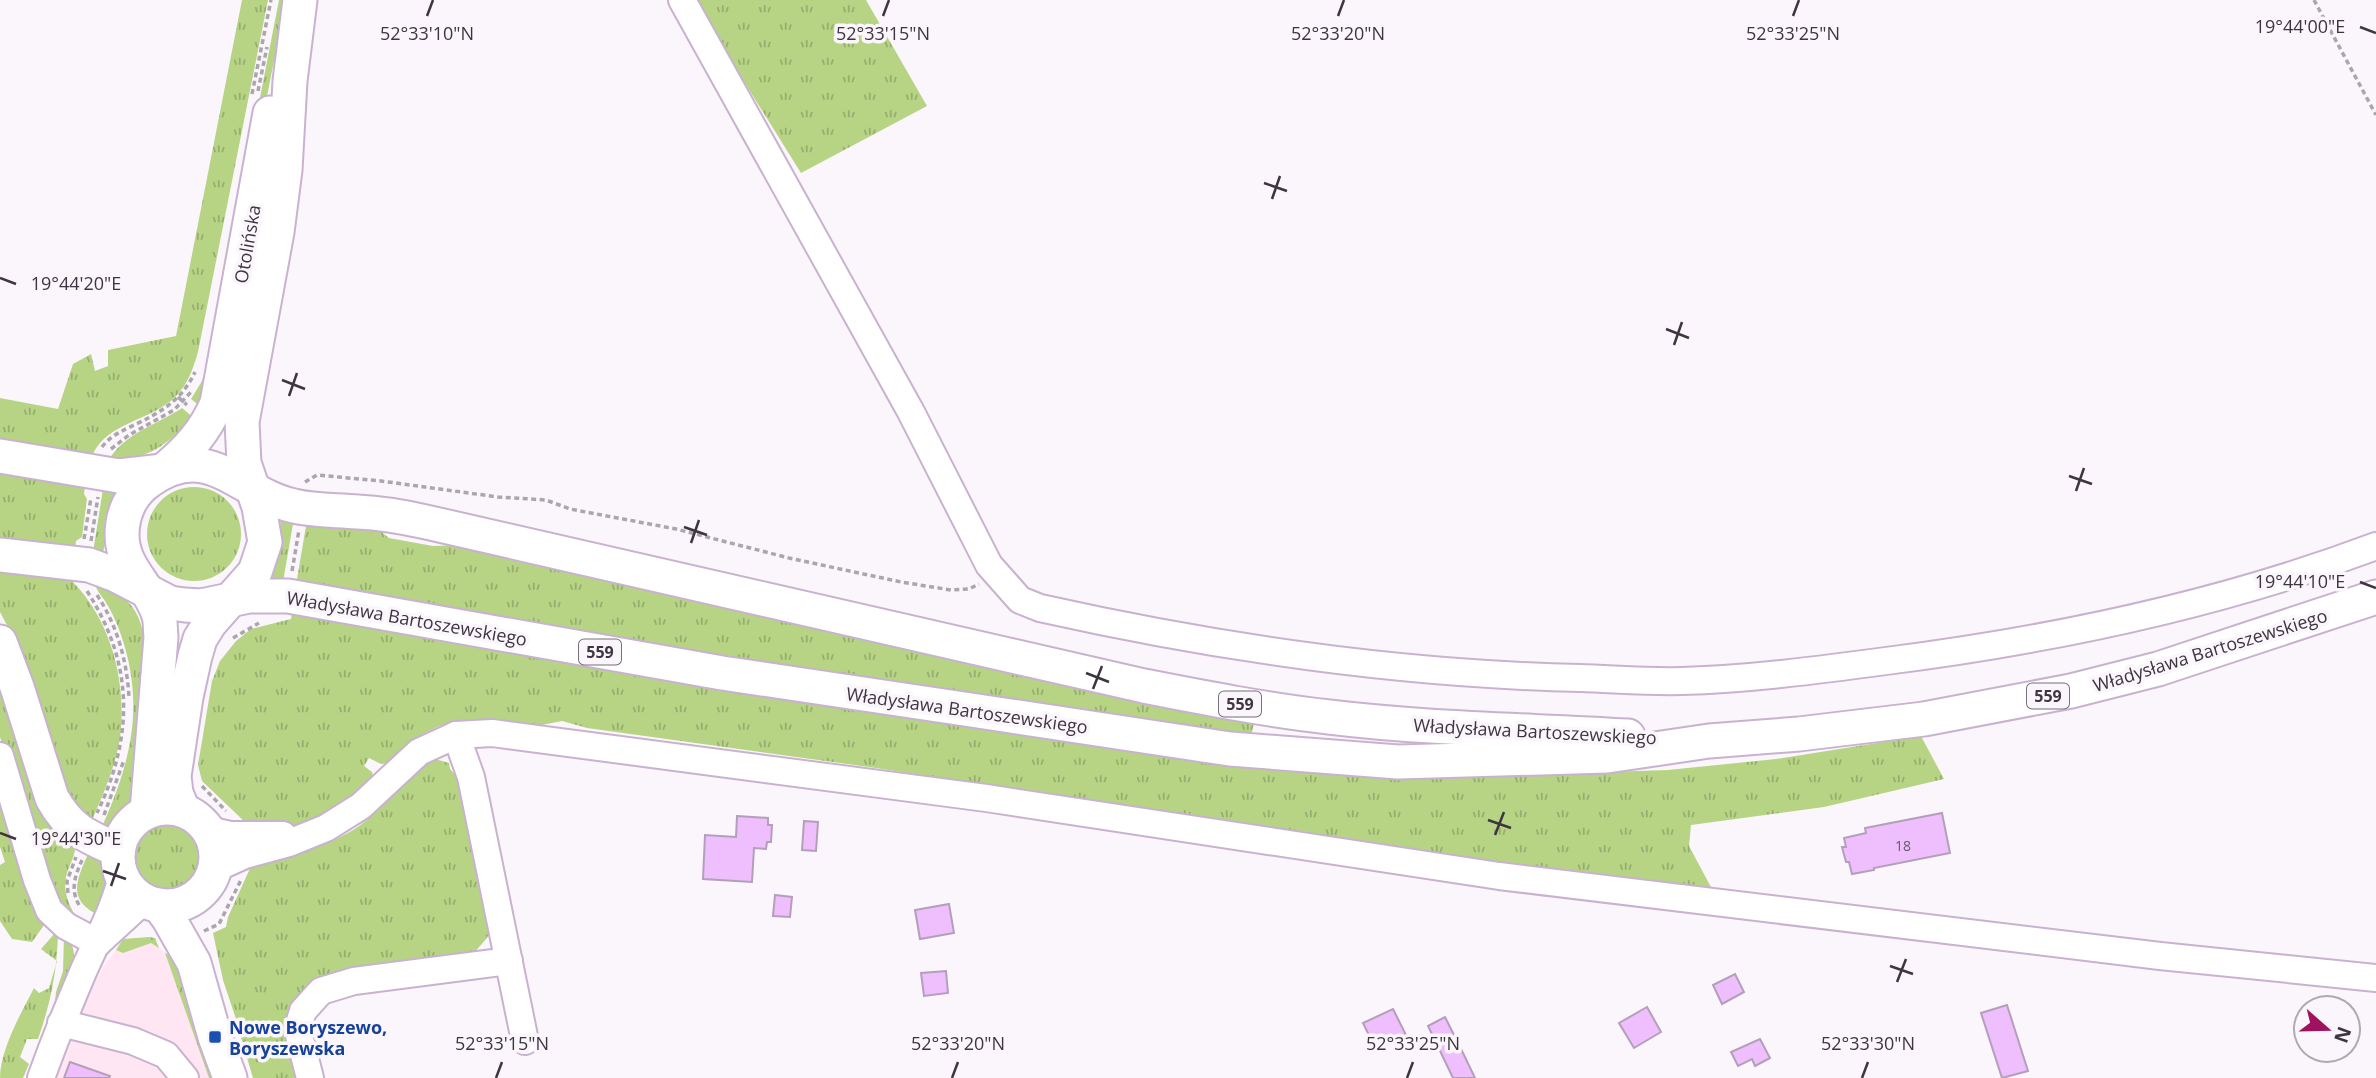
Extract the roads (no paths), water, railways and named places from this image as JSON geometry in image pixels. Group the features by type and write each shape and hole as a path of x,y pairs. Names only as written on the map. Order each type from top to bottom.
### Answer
{"main road":[{"name":"Otolińska","path":"163,471 189,450 207,424 217,402 272,101 298,0"},
{"name":"Otolińska","path":"252,490 244,463 242,422 277,232 285,170 298,0"},
{"name":"559","path":"0,456 119,476 163,471 186,464 217,468 252,490"},
{"path":"147,812 161,637 159,615 133,573 124,554 122,537 124,518 131,500 143,485 163,471"},
{"path":"151,753 190,675 200,639 230,599 255,572 265,542 259,508 252,490"},
{"name":"Władysława Bartoszewskiego","path":"252,490 272,500 302,508 362,512 416,520 1131,683 1230,702 1329,717 1430,727 1709,741"},
{"name":"559","path":"0,555 89,565 116,575 170,603 201,606 230,599"},
{"name":"Władysława Bartoszewskiego","path":"230,599 267,595 331,602 522,639 722,673 1230,749 1412,762 1607,755 1709,741 1905,722 2071,691 2158,669 2376,597"},
{"path":"0,642 52,798 65,819 111,855 132,892 154,904 169,919 198,931"},
{"path":"151,753 174,785 216,855 215,869 198,931 215,1037 230,1078"},
{"path":"111,855 128,827 147,812 164,807 195,820"},
{"path":"154,904 178,905 198,931"}],"street":[{"path":"682,0 911,412 980,549 996,575 1020,600 1040,608 1176,637 1347,663 1476,675 1682,681 1823,669 1996,646 2150,615 2338,561 2376,547"},
{"path":"215,869 245,855 326,828 361,806 419,752 456,735 492,733 794,771 1499,876 2160,956 2376,978"},
{"path":"456,735 471,776 525,1041"},
{"path":"0,756 37,880 49,910 66,926 102,933 130,913 154,904"},
{"path":"195,820 242,835 313,833"},
{"path":"41,1078 61,1023 102,933 111,855"},
{"path":"310,1078 299,1035 299,1024 303,1011 321,990 354,981 509,961"},
{"path":"61,1023 133,1041 166,1055 185,1078"}],"place":[{"name":"Nowe Boryszewo, Boryszewska","path":"215,1037"}]}
